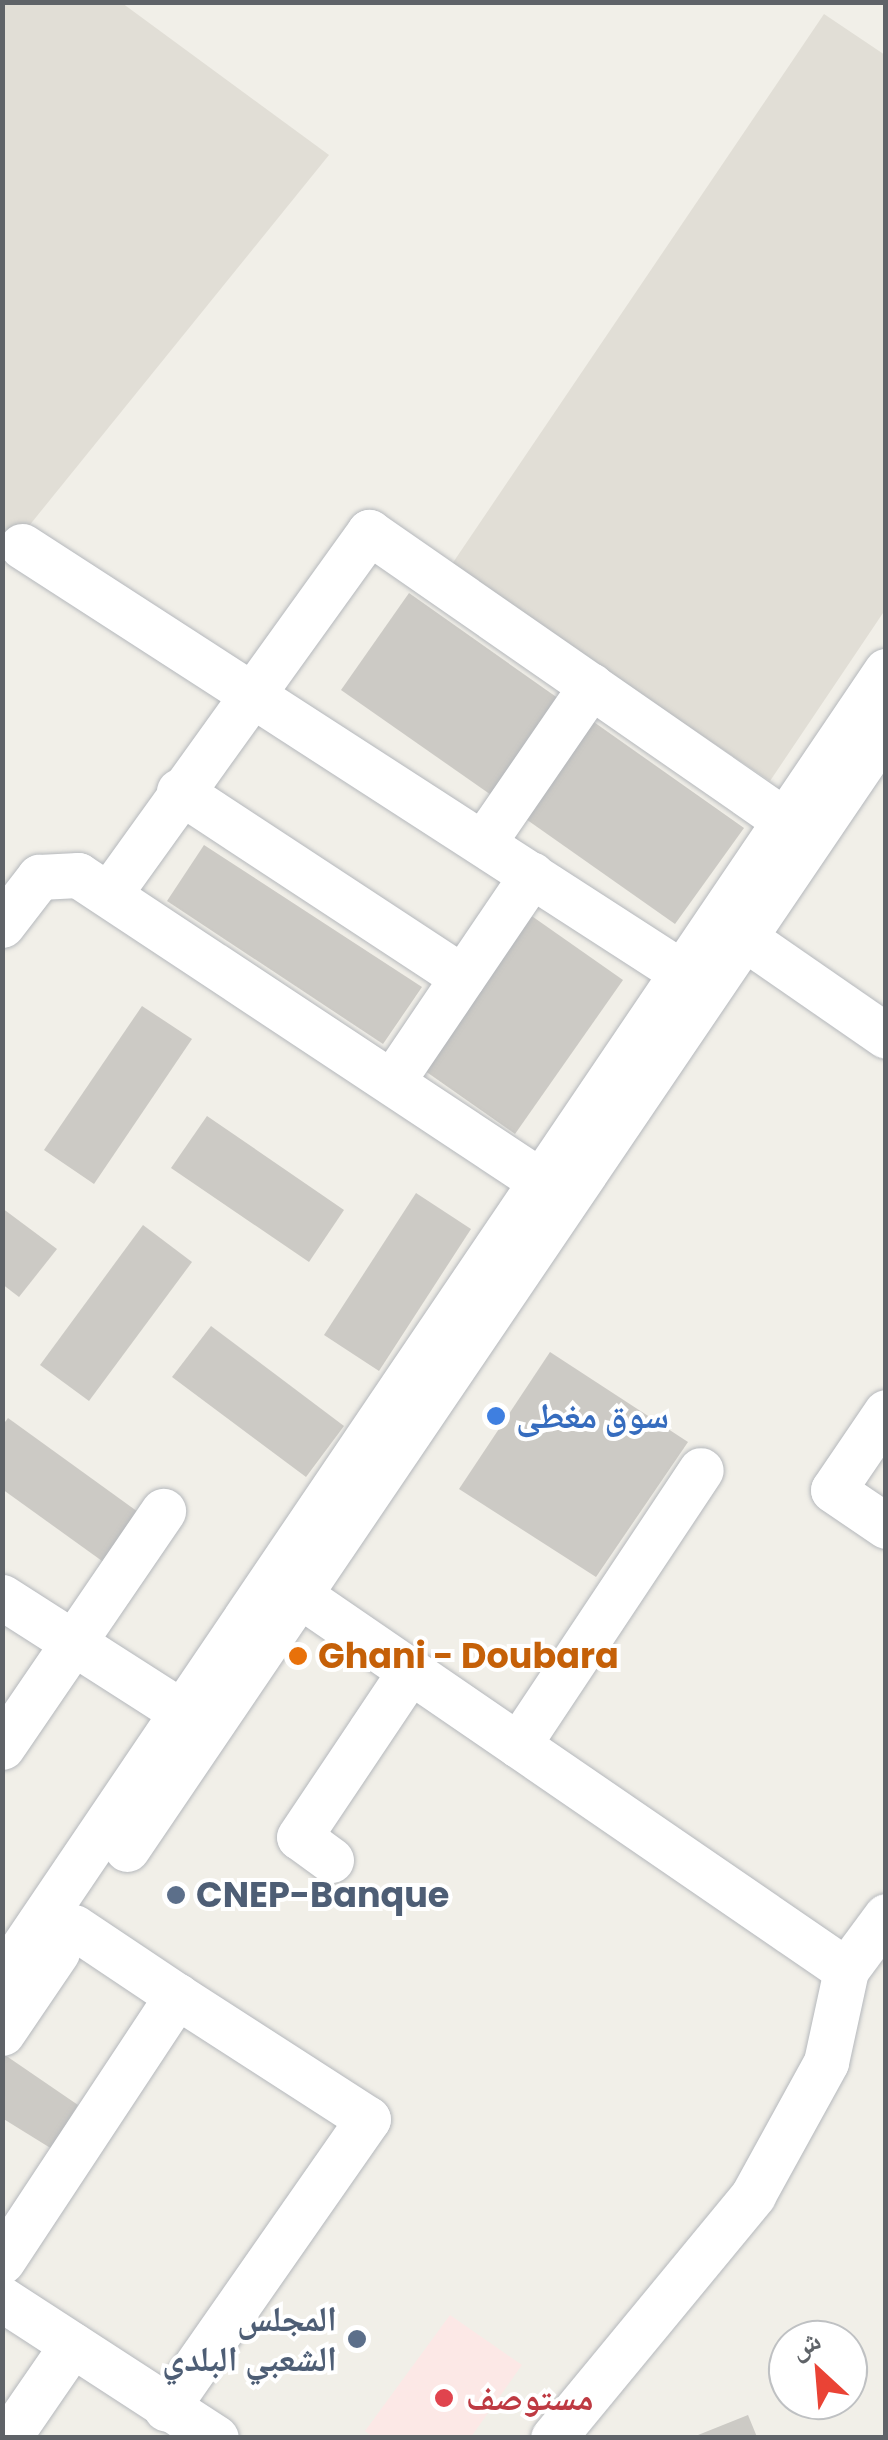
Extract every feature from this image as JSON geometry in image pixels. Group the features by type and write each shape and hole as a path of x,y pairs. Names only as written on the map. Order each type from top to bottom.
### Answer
{"street":[{"path":"109,894 179,791 369,532 784,820"},
{"path":"22,546 681,972"},
{"path":"2,2033 74,1927 195,1720 301,1596 555,1190 681,972 732,929 784,820 886,671"},
{"path":"483,843 591,686"},
{"path":"2,1978 195,1720 732,929 886,728"},
{"path":"179,791 462,977"},
{"path":"2,925 16,880 66,871 109,894 555,1190"},
{"path":"393,1080 532,876"},
{"path":"732,929 886,1036"},
{"path":"886,1412 832,1490 886,1526"},
{"path":"518,1744 701,1470"},
{"path":"2,1747 162,1511"},
{"path":"301,1596 846,1970"},
{"path":"2,1597 195,1720"},
{"path":"331,1860 298,1838 410,1671"},
{"path":"553,2438 753,2195 826,2062 846,1970 886,1916"},
{"path":"74,1927 368,2118 166,2410"},
{"path":"2,2261 176,1996"},
{"path":"2,2299 166,2410 216,2438"},
{"path":"6,2436 72,2345"}],"shaded area":[{"path":"3,3 122,3 329,155 3,558"},
{"path":"824,14 885,55 885,610 770,781 450,567"},
{"name":"مستوصف","path":"450,2315 522,2365 471,2437 373,2437 365,2431"}],"building":[{"path":"409,593 562,701 494,797 341,690"},
{"path":"591,720 744,828 675,924 523,817"},
{"path":"204,845 422,987 383,1044 167,901"},
{"path":"526,912 623,980 515,1134 418,1066"},
{"path":"142,1006 192,1039 94,1184 44,1150"},
{"path":"207,1116 344,1210 309,1262 171,1168"},
{"path":"416,1193 471,1229 379,1371 324,1335"},
{"path":"2,1208 57,1249 19,1297 2,1284"},
{"path":"143,1225 192,1262 89,1401 40,1365"},
{"path":"211,1326 344,1426 306,1477 172,1377"},
{"path":"550,1352 688,1442 596,1577 459,1489"},
{"path":"8,1418 145,1517 109,1566 2,1489 2,1426"},
{"path":"2,2053 78,2105 52,2149 2,2118"},
{"path":"748,2415 757,2437 693,2437"}],"place":[{"name":"سوق مغطى","path":"496,1416"},
{"name":"Ghani - Doubara","path":"298,1656"},
{"name":"CNEP-Banque","path":"176,1895"},
{"name":"المجلس الشعبي البلدي","path":"357,2339"},
{"name":"مستوصف","path":"444,2398"}]}
